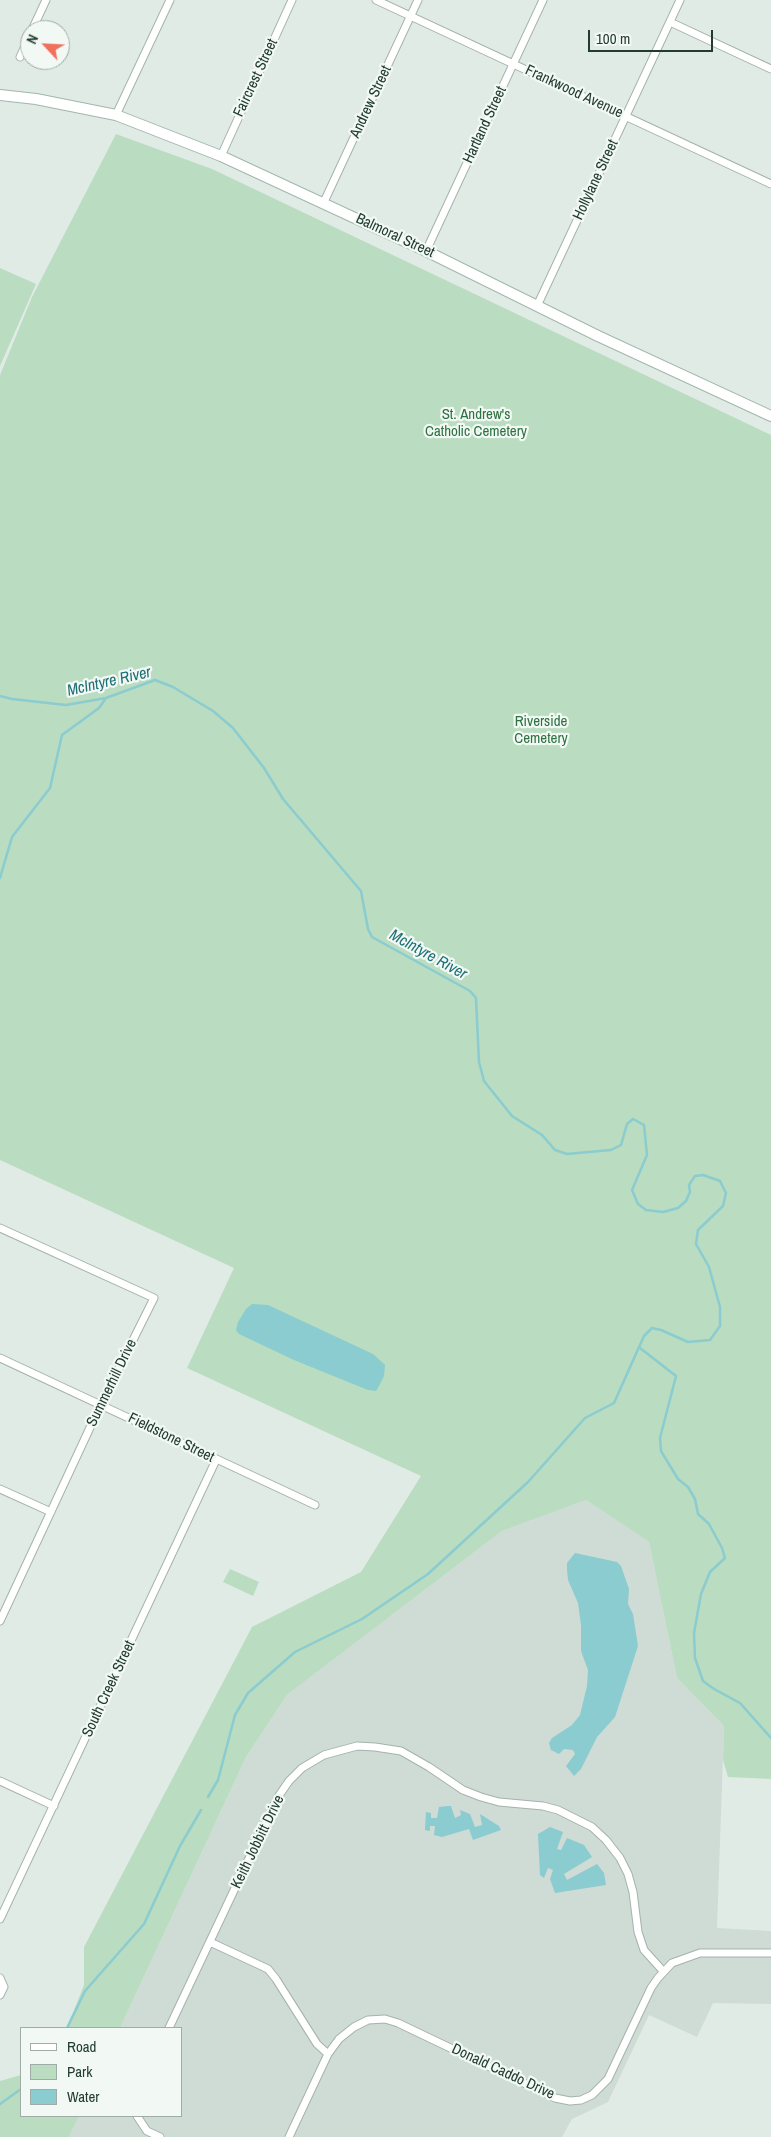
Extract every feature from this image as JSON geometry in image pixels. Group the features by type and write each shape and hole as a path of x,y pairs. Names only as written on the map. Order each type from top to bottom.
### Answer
{"main road":[{"name":"Balmoral Street","path":"2,95 36,99 116,115 221,156 426,251 537,306 771,416"}],"street":[{"path":"37,20 46,0"},
{"path":"116,115 170,0"},
{"name":"Faircrest Street","path":"221,156 292,0"},
{"name":"Frankwood Avenue","path":"376,0 771,184"},
{"name":"Andrew Street","path":"323,204 418,0"},
{"name":"Hartland Street","path":"426,251 543,0"},
{"name":"Hollylane Street","path":"537,306 680,0"},
{"path":"670,22 771,69"},
{"name":"Summerhill Drive","path":"0,1228 154,1298 101,1404 0,1621"},
{"name":"Fieldstone Street","path":"0,1358 315,1506"},
{"name":"South Creek Street","path":"0,1918 216,1460"},
{"path":"0,1489 51,1512"},
{"name":"Keith Jobbitt Drive","path":"169,2027 278,1797 289,1781 302,1768 324,1756 357,1746 393,1749 408,1755 463,1790 499,1802 551,1808 592,1827 606,1840 620,1858 628,1874 633,1892 638,1932 644,1950 663,1971"},
{"path":"0,1781 54,1806"},
{"path":"210,1942 268,1970 276,1979 317,2044 328,2054"},
{"name":"Donald Caddo Drive","path":"289,2137 328,2054 339,2039 354,2027 368,2020 384,2018 555,2098 570,2101 581,2100 592,2095 608,2079 651,1988 663,1971 672,1963 700,1953 771,1953"},
{"path":"0,1978 4,1987 0,1995"},
{"path":"138,2117 148,2131 160,2137"}],"shaded area":[{"path":"586,1500 649,1542 677,1678 724,1726 717,1928 771,1931 771,2004 713,2003 697,2037 649,2015 608,2102 572,2119 562,2137 69,2137 79,2117 182,2117 182,2027 120,2027 246,1757 287,1695 502,1531"}],"green space":[{"path":"116,134 212,169 771,435 771,1779 728,1777 723,1760 724,1726 677,1678 649,1542 586,1500 502,1531 287,1695 246,1757 120,2027 67,2027 84,1985 84,1947 252,1627 361,1572 421,1476 187,1368 234,1268 0,1160 0,375 32,297"},
{"path":"0,268 36,284 0,366"},
{"path":"230,1569 259,1582 253,1596 223,1582"},
{"path":"20,2075 20,2117 79,2117 69,2137 0,2137 0,2081"}],"water":[{"path":"252,1304 268,1305 373,1354 385,1365 384,1376 376,1391 368,1390 294,1360 239,1334 236,1330 238,1322 246,1309"},
{"path":"575,1553 617,1562 621,1566 629,1589 628,1604 633,1614 638,1646 615,1717 597,1737 581,1769 574,1776 566,1766 575,1754 573,1750 564,1749 559,1754 551,1750 549,1743 552,1738 572,1725 580,1715 587,1686 588,1670 581,1651 581,1625 578,1603 568,1580 567,1570 567,1563"},
{"path":"451,1806 455,1818 461,1815 460,1810 470,1814 475,1827 482,1825 480,1814 499,1826 501,1830 473,1840 469,1829 442,1837 434,1835 435,1826 430,1826 430,1831 425,1830 426,1812 431,1813 431,1818 437,1818 439,1807"},
{"path":"550,1827 563,1832 557,1849 561,1850 567,1838 584,1845 592,1857 564,1874 567,1880 597,1864 604,1873 606,1885 555,1893 550,1879 553,1870 548,1868 544,1878 540,1875 538,1834"}],"waterway":[{"name":"McIntyre River","path":"0,696 66,705 106,698 155,680 173,687 213,711 233,728 264,768 283,799 361,891 368,929 372,937 470,991 476,998 479,1062 484,1081 512,1116 542,1135 555,1150 567,1154 611,1150 621,1145 627,1124 633,1119 644,1125 647,1155 632,1190 638,1204 646,1210 663,1212 678,1208 686,1201 690,1192 689,1185 695,1176 703,1175 720,1181 726,1193 723,1206 698,1230 696,1244 709,1267 720,1307 720,1326 710,1340 688,1342 652,1328 644,1336 614,1403 585,1418 528,1482 428,1574 362,1619 295,1652 248,1693 235,1715 218,1780 208,1797"},
{"path":"0,878 12,837 50,788 62,735 99,708 106,698"},
{"name":"McIntyre River","path":"640,1348 676,1376 660,1438 661,1451 678,1479 688,1487 695,1499 698,1514 709,1524 722,1548 725,1558 710,1572 701,1594 694,1633 695,1658 703,1681 740,1703 771,1738"},
{"path":"67,2027 85,1991 144,1924 180,1846 201,1810"},
{"path":"0,2104 20,2090"}],"park label":[{"name":"St. Andrew's Catholic Cemetery","path":"476,424"},
{"name":"Riverside Cemetery","path":"541,730"}]}
